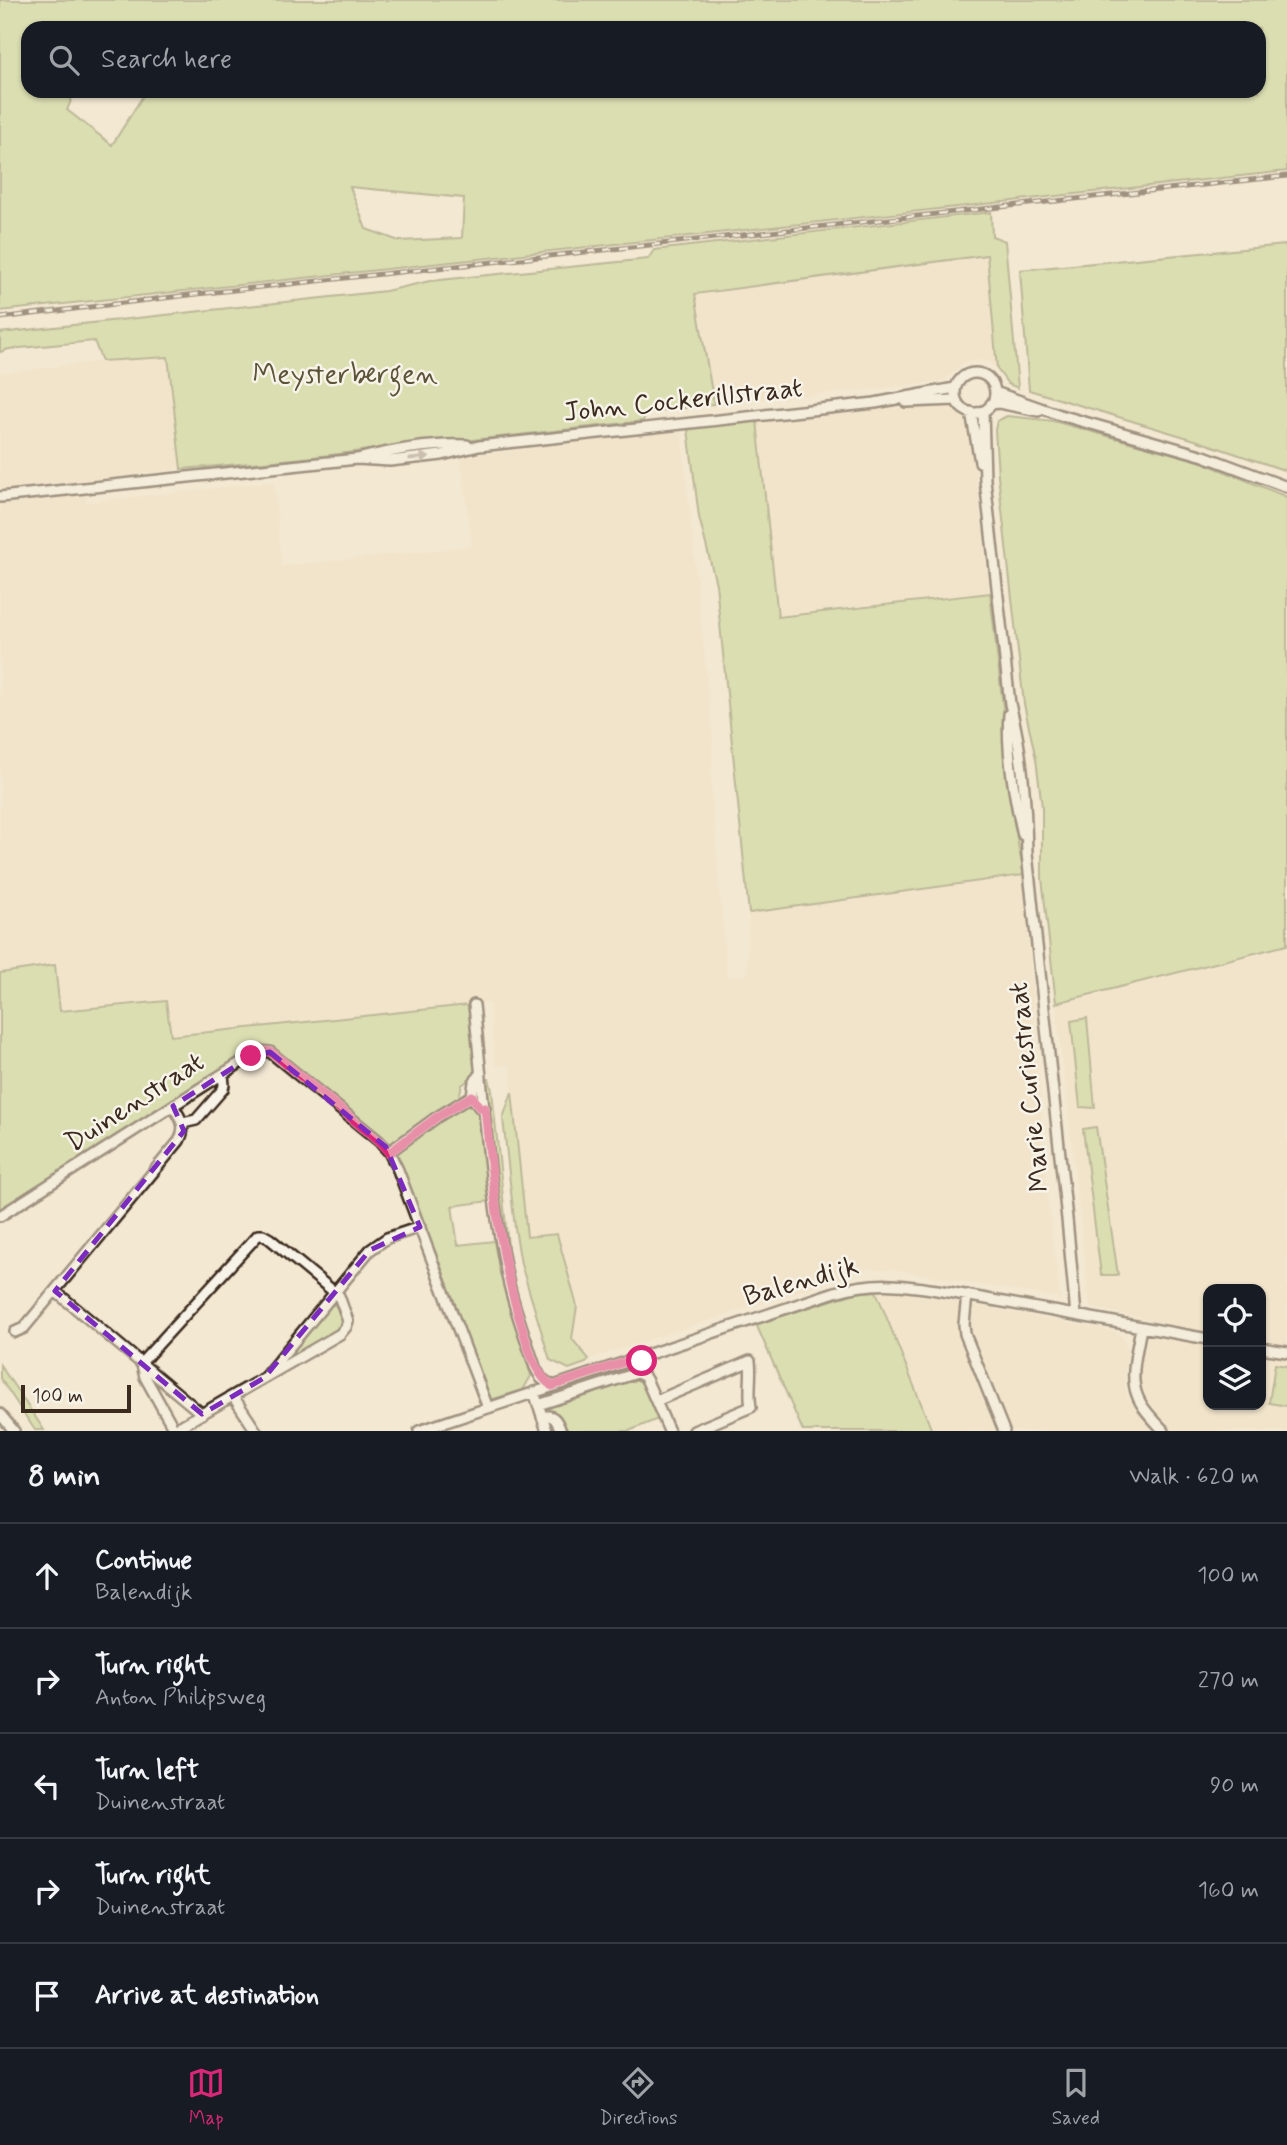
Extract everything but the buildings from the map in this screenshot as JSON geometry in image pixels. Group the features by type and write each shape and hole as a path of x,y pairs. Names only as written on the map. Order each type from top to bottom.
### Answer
{"street":[{"path":"973,373 986,376 995,392 991,404 983,411 971,412 956,400 955,388 962,378 973,373"},
{"name":"John Cockerillstraat","path":"0,497 357,459 390,461 442,455 479,446 891,401 955,388"},
{"path":"995,392 1060,415 1191,451 1287,487"},
{"name":"John Cockerillstraat","path":"891,401 956,400"},
{"path":"991,404 999,403 1060,415"},
{"path":"983,411 985,480"},
{"path":"971,412 985,480"},
{"name":"Marie Curiestraat","path":"985,480 1010,704 1020,750 1026,805 1027,854 1076,1295 1076,1315"},
{"path":"474,1005 496,1214 511,1292 535,1367 541,1378 552,1386"},
{"name":"Duinenstraat","path":"0,1216 260,1051 270,1052 379,1141 389,1153 420,1227 488,1408"},
{"path":"183,1123 196,1120 223,1089 223,1074"},
{"path":"481,1074 474,1082 472,1096 479,1107 485,1108"},
{"path":"389,1153 437,1117 472,1096"},
{"path":"15,1332 24,1328 179,1141 184,1131 183,1123 173,1106"},
{"path":"264,1378 377,1245 387,1238 420,1227"},
{"path":"258,1235 270,1239 335,1292 347,1316 344,1331 173,1430 145,1377 141,1363 258,1235"},
{"name":"Balendijk","path":"419,1431 863,1285 904,1284 1203,1338"},
{"path":"55,1291 202,1414"},
{"path":"968,1295 965,1334 1004,1431"},
{"path":"1141,1327 1135,1392 1145,1409 1164,1431"},
{"path":"1266,1349 1287,1352"},
{"path":"640,1357 640,1374 647,1381 668,1431"},
{"path":"656,1401 750,1361 751,1407 694,1431"},
{"path":"538,1405 632,1374 640,1374"},
{"path":"534,1392 547,1431"},
{"path":"233,1396 256,1431"},
{"path":"542,1417 555,1418 561,1431"},
{"path":"2,1421 14,1431"}],"highlighted area":[{"path":"270,1052 386,1147 420,1227 370,1250 264,1378 202,1414 55,1291 184,1131 173,1106 251,1056"}],"shaded area":[{"path":"987,255 997,369 989,362 974,360 963,363 945,380 936,382 714,404 695,294"},
{"path":"168,357 181,469 84,481 87,502 274,482 282,566 472,546 461,457 681,429 713,737 711,786 727,977 747,974 749,913 1024,875 1048,1204 1060,1298 890,1269 868,1269 589,1359 572,1339 577,1306 527,1237 510,1065 496,1066 489,1003 171,1036 166,1001 60,1011 55,966 0,973 0,373 102,361"},
{"path":"950,403 961,410 970,422 990,593 778,617 757,421"},
{"path":"1287,945 1287,1431 1170,1431 1140,1392 1138,1367 1141,1349 1148,1337 1166,1336 1167,1324 1090,1307 1056,1003"},
{"path":"876,1291 898,1291 1114,1331 1123,1338 1128,1351 1124,1375 1127,1396 1154,1431 932,1431"}],"green space":[{"path":"0,0 1287,0 1287,171 0,311","holes":["350,187 464,198 462,238 399,241 366,229"]},
{"name":"Meysterbergen","path":"991,212 992,236 1005,241 1018,388 1008,384 997,369 987,255 695,294 714,404 646,413 643,421 472,440 427,442 289,460 181,469 168,357 102,361 94,341 0,352 0,333 386,291 430,281 648,259 654,250"},
{"path":"1285,245 1287,471 1029,390 1020,270"},
{"path":"1007,416 1053,421 1199,461 1287,497 1287,945 1056,1003 1042,878 1042,807 1036,759 1024,704 998,475 995,430 997,421"},
{"path":"757,421 778,617 990,593 1004,716 1003,741 1011,807 1024,875 749,913 716,584 699,517 688,429"},
{"path":"55,965 60,1011 166,1001 171,1036 468,1005 477,1073 462,1085 459,1097 394,1146 261,1047 235,1060 0,1212 0,973"},
{"path":"1087,1018 1095,1108 1080,1107 1071,1021"},
{"path":"485,1078 489,1078 492,1091 508,1249 505,1249"},
{"path":"512,1092 527,1237 557,1234 577,1306 572,1339 589,1359 586,1363 569,1369 550,1360 521,1264 503,1118"},
{"path":"463,1105 475,1108 481,1118 490,1201 452,1206 458,1245 494,1241 499,1269 531,1376 523,1390 490,1400 397,1152"},
{"path":"1096,1127 1118,1275 1101,1275 1083,1129"},
{"path":"876,1291 932,1431 803,1431 756,1324 855,1293"},
{"path":"332,1304 339,1308 344,1322 339,1332 284,1361 328,1306"},
{"path":"1275,1364 1287,1366 1287,1406 1269,1403"},
{"path":"0,1365 44,1430 35,1430 0,1378"},
{"path":"633,1378 642,1382 658,1419 629,1431 568,1431 559,1416 546,1409 558,1403"}],"railway":[{"path":"0,318 197,294 1287,176"}],"route":[{"path":"251,1056 260,1051 274,1054 386,1147 389,1153 460,1101 472,1096 479,1107 485,1108 496,1214 505,1266 528,1348 541,1378 552,1386 640,1357 642,1361"}]}
